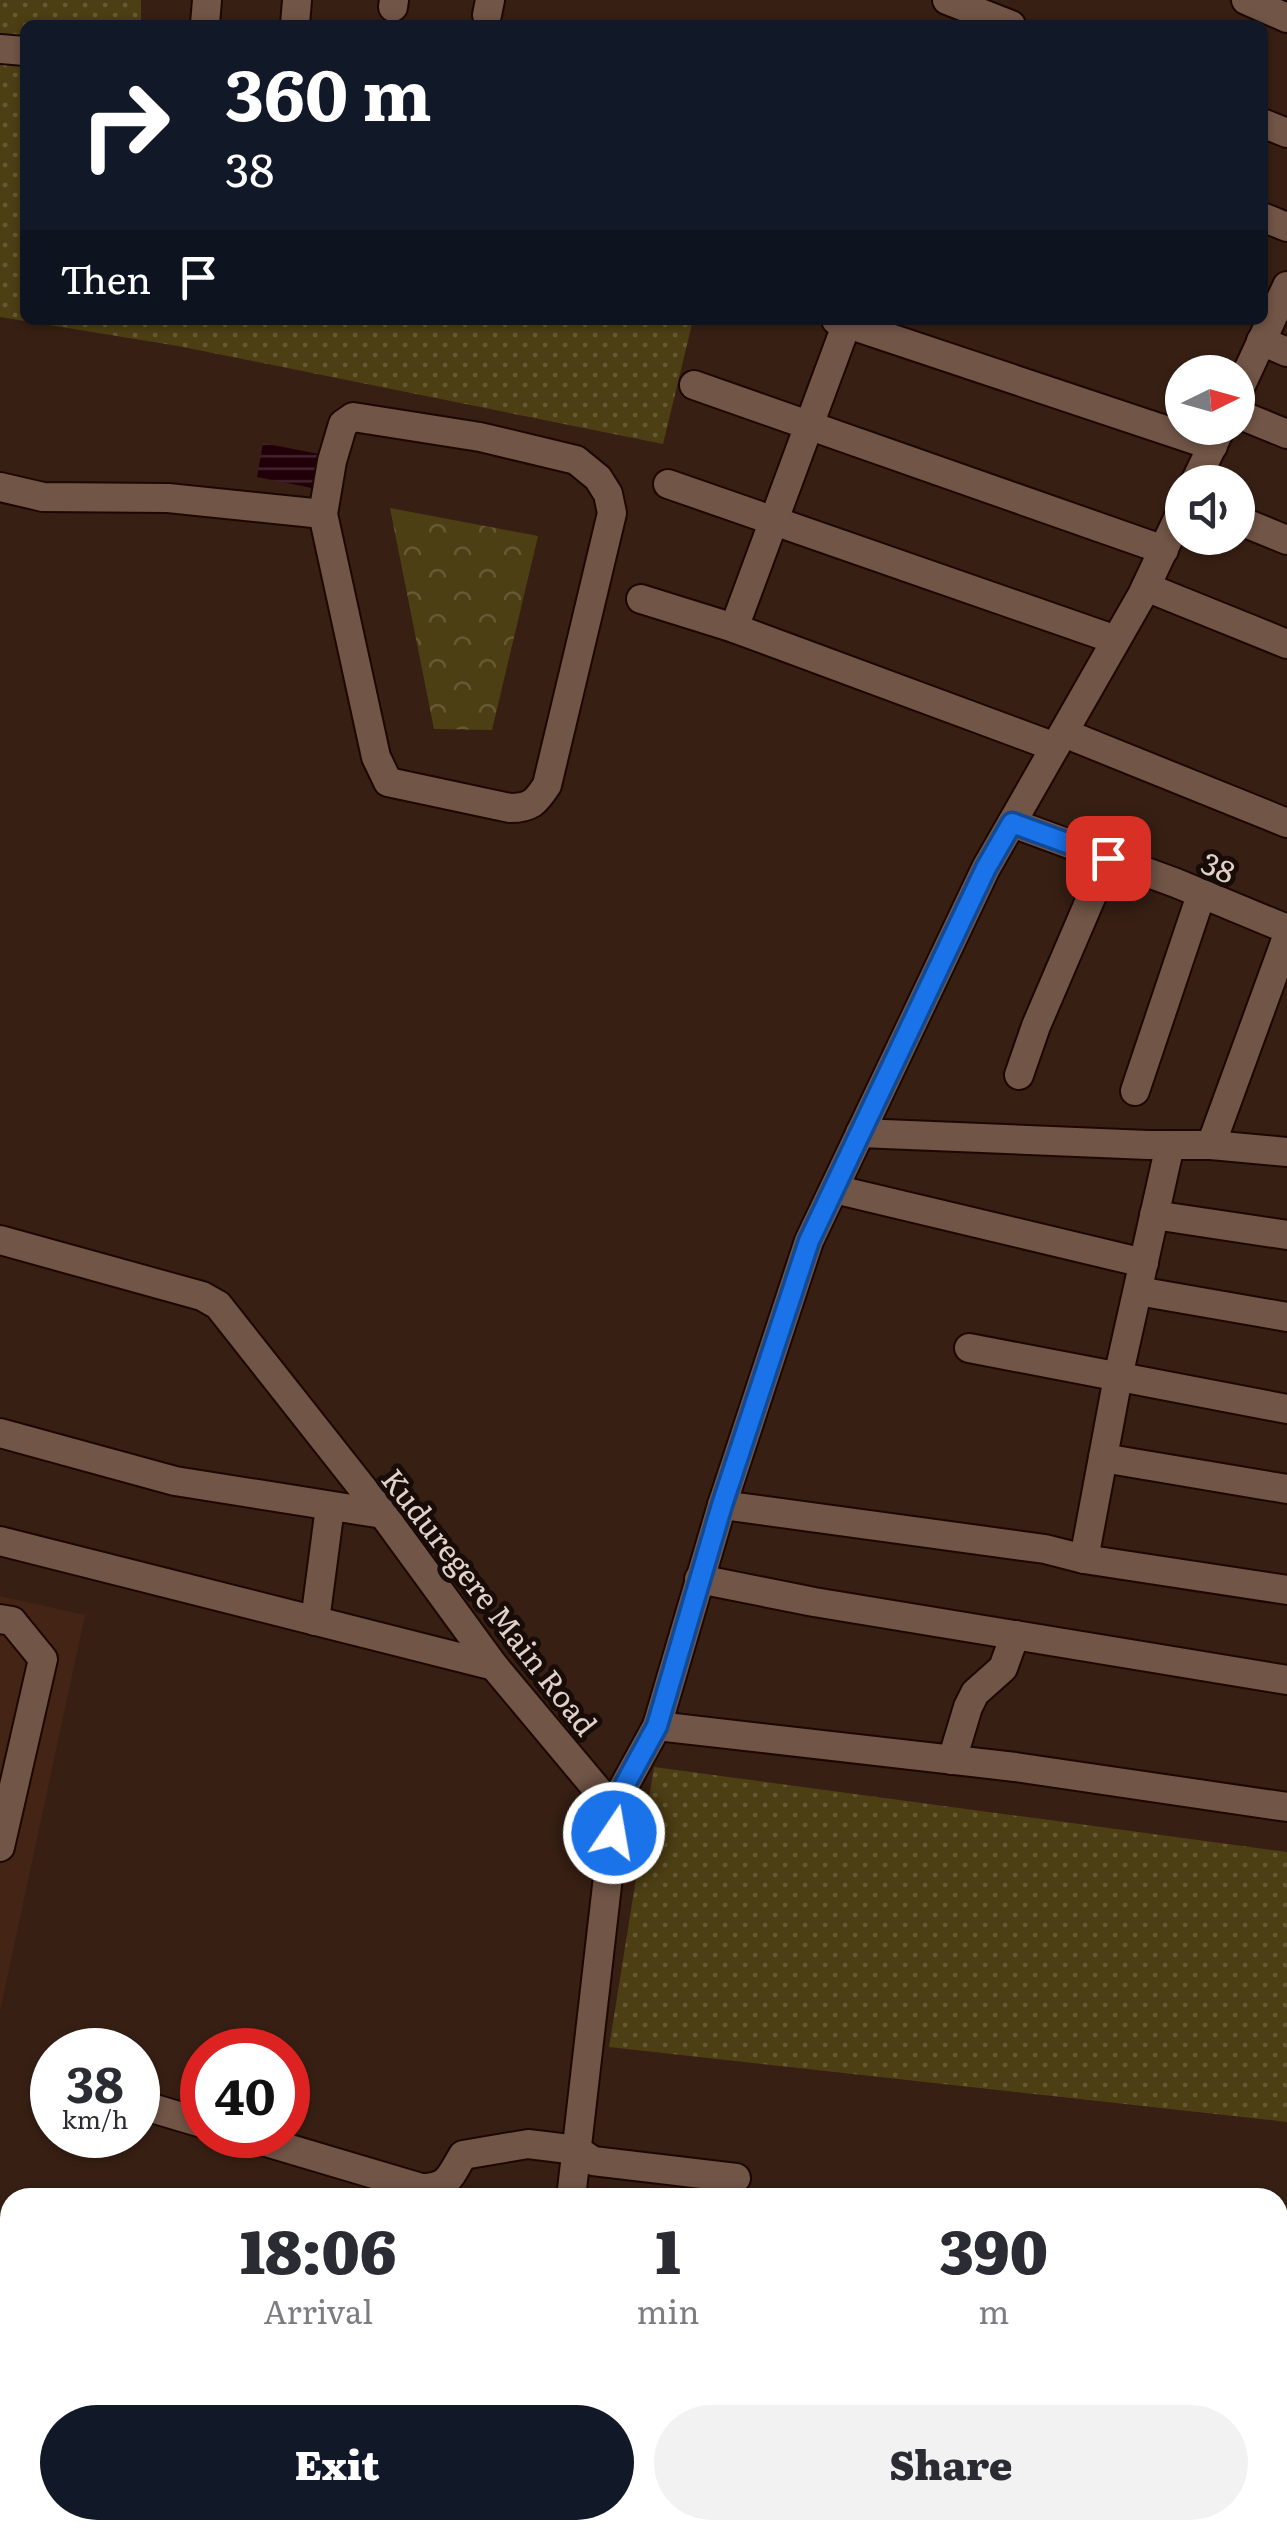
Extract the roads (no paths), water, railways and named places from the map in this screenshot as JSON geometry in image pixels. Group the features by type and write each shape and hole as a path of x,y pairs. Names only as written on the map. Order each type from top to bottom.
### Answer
{"street":[{"path":"1246,0 1281,10"},
{"path":"964,9 996,20"},
{"path":"1255,361 1287,286"},
{"path":"734,628 843,325"},
{"path":"857,325 1165,420"},
{"path":"572,2188 614,1833 611,1810 657,1726 722,1505 809,1241 986,868 1164,550 694,385"},
{"path":"353,417 544,451 576,460 598,478 608,494 612,512 547,785 535,804 510,808 388,782 376,757 323,514 343,424 353,417"},
{"path":"1255,421 1287,434"},
{"path":"668,484 1116,640"},
{"path":"0,487 43,498 168,498 323,514"},
{"path":"1255,527 1287,540"},
{"path":"1146,587 1287,644"},
{"path":"640,599 1059,740 1287,823"},
{"name":"38","path":"1012,823 1287,928"},
{"path":"1019,1075 1108,858"},
{"path":"1135,1091 1201,895"},
{"path":"1211,1145 1287,937"},
{"path":"860,1133 1211,1145 1287,1152"},
{"path":"1084,1559 1118,1377 1170,1145"},
{"path":"834,1189 1144,1263"},
{"path":"1154,1216 1287,1235"},
{"name":"Kuduregere Main Road","path":"0,1240 202,1296 218,1305 383,1514 494,1666 611,1810"},
{"path":"1138,1291 1287,1317"},
{"path":"969,1348 1287,1410"},
{"path":"0,1433 175,1480 383,1514"},
{"path":"1103,1458 1287,1489"},
{"path":"722,1505 1045,1550 1287,1590"},
{"path":"315,1621 330,1508"},
{"path":"0,1541 494,1666"},
{"path":"699,1579 814,1602 1287,1680"},
{"path":"0,1619 12,1622 42,1658 0,1847"},
{"path":"952,1760 968,1706 1003,1668 1016,1635"},
{"path":"657,1726 952,1760 1287,1807"},
{"path":"310,2155 421,2188 446,2182 463,2155 528,2144 576,2150 592,2161 736,2178"}]}
